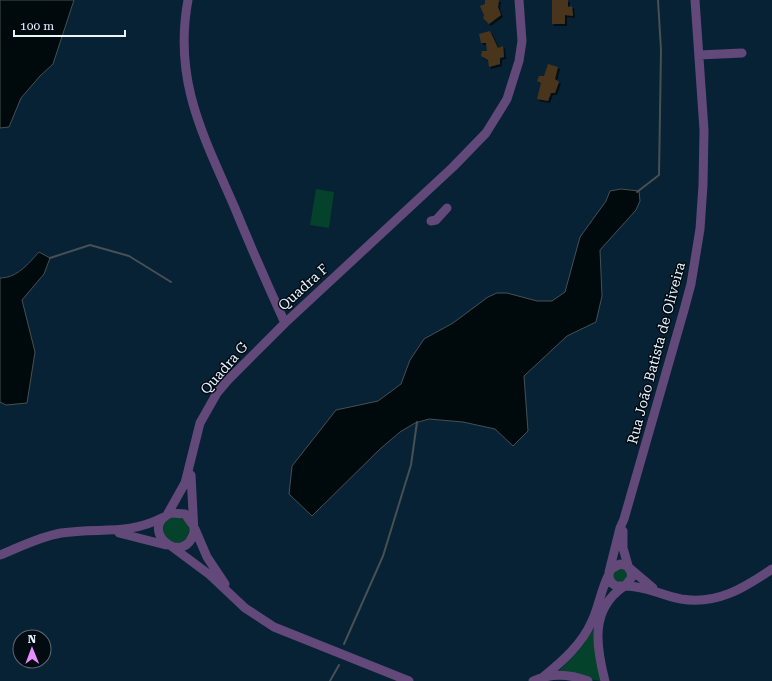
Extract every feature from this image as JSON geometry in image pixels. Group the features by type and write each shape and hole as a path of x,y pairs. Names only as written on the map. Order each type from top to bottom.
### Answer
{"street":[{"name":"Quadra F","path":"188,0 185,20 184,60 190,99 217,168 285,323 449,171 486,133 507,99 517,67 522,41 519,0"},
{"name":"Rua João Batista de Oliveira","path":"543,677 570,654 587,632 592,621 609,573 618,535 624,520 676,342 696,256 702,206 704,158 695,0"},
{"path":"699,55 742,53"},
{"path":"430,221 435,221 447,208"},
{"name":"Quadra G","path":"166,516 182,488 200,423 217,393 241,366 285,323"},
{"name":"Quadra G","path":"190,462 194,526"},
{"path":"0,555 46,536 76,531 107,531 137,528 176,512 185,514 194,526 207,557 235,598"},
{"path":"166,516 159,525 162,539 205,571 259,618 284,632 409,681"},
{"name":"Rua João Batista de Oliveira","path":"624,520 623,548 630,569"},
{"path":"107,531 170,546 181,547 193,537 194,526"},
{"path":"660,592 630,569 620,564 613,566 609,573 613,584 640,586 681,599 694,600 721,597 741,589 772,569"},
{"path":"605,681 598,644 599,623 608,600 632,577 630,569"},
{"path":"533,681 543,677 570,676 588,681"}],"green space":[{"path":"316,189 334,192 329,228 310,225"},
{"path":"176,517 185,521 189,530 185,539 176,543 167,539 163,530 167,521"},
{"path":"618,568 625,569 628,576 623,583 614,581 613,572"},
{"path":"595,627 601,681 557,673 581,648"}],"shaded area":[{"path":"0,0 74,0 53,64 40,76 21,98 9,127 0,128"},
{"path":"621,189 639,191 640,201 636,210 600,250 602,296 596,322 567,336 524,376 528,431 513,446 495,429 463,422 429,419 415,423 400,432 380,449 312,516 289,494 292,466 336,410 378,401 401,384 410,360 424,339 453,323 488,297 497,293 507,293 537,301 552,301 565,292 580,237 606,201 610,191"},
{"path":"39,252 50,258 44,274 22,300 35,352 27,403 6,405 0,402 0,278 12,276 22,270"}],"building":[{"path":"485,0 499,0 498,7 501,15 489,24 483,18 484,15 480,6 485,4"},
{"path":"552,0 568,0 568,7 572,6 573,16 565,15 565,24 552,24"},
{"path":"490,31 498,48 503,46 504,57 500,58 500,64 489,67 488,60 481,56 482,51 487,51 486,43 481,43 479,34"},
{"path":"548,64 558,67 555,79 559,82 555,93 551,93 548,101 537,99 541,83 537,81 539,76 544,76"}],"waterway":[{"path":"637,192 659,175 661,50 658,0"},
{"path":"50,258 90,245 129,256 171,282"},
{"path":"344,644 383,556 411,465 417,422"},
{"path":"330,681 339,665"}]}
